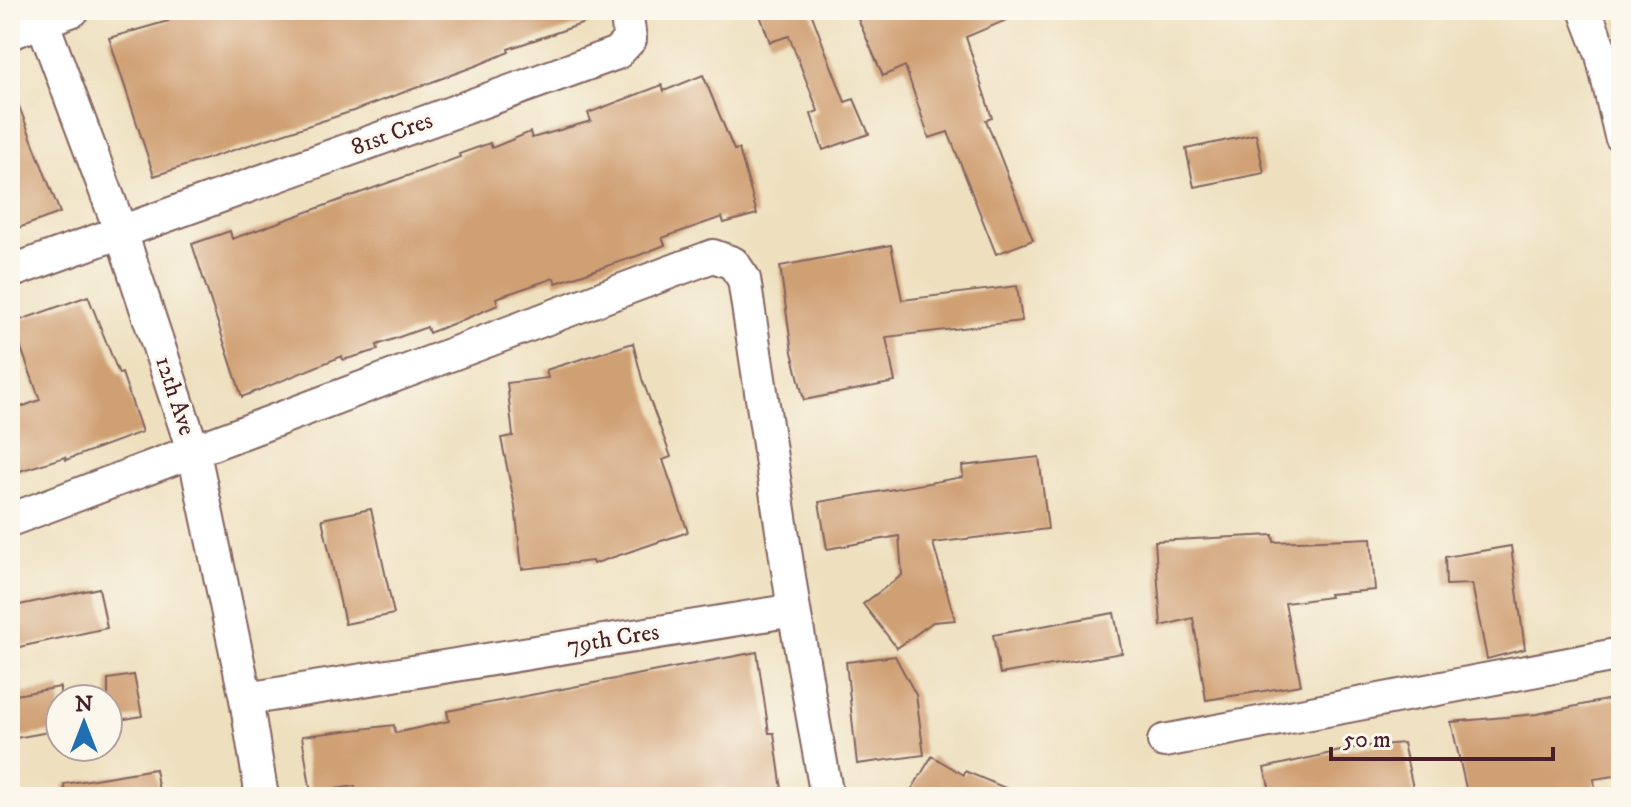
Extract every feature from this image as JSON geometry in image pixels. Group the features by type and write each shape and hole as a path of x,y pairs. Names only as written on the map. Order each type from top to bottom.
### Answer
{"street":[{"path":"10,33 40,16 73,10"},
{"name":"81st Cres","path":"121,232 617,53 630,39 626,10"},
{"path":"1585,10 1602,55 1621,136"},
{"name":"12th Ave","path":"40,16 121,232 194,453 246,699 262,797"},
{"path":"10,272 121,232"},
{"path":"10,520 713,256 733,263 744,279 794,610 827,797"},
{"name":"79th Cres","path":"246,699 794,610"},
{"path":"1164,741 1621,654"}],"building":[{"path":"164,10 607,10 608,15 508,49 509,52 478,65 353,111 154,176 109,38 168,21"},
{"path":"758,10 810,10 845,102 854,99 869,134 823,150 811,114 818,111 789,36 770,42"},
{"path":"854,10 1030,10 966,37 992,118 986,120 1033,240 996,254 948,132 929,138 905,66 883,76"},
{"path":"703,75 734,150 739,149 757,214 724,223 722,217 662,238 665,245 637,256 556,283 554,278 496,298 498,305 460,321 429,333 427,327 377,345 378,350 343,360 342,356 242,397 192,244 230,231 232,239 460,157 459,154 490,143 492,148 530,132 532,138 591,121 588,113 662,85 664,91"},
{"path":"10,89 60,213 10,231"},
{"path":"1256,134 1264,173 1194,187 1186,149"},
{"path":"891,245 902,300 1017,286 1022,321 886,337 895,382 804,400 792,352 780,266"},
{"path":"88,296 119,374 122,373 142,432 66,460 65,457 10,474 10,411 40,400 12,323"},
{"path":"633,343 642,379 671,457 663,460 688,532 593,564 592,561 522,569 515,506 501,438 513,436 507,383 548,378 546,370"},
{"path":"1039,457 1048,529 933,543 955,620 933,622 897,648 863,604 902,575 899,536 827,549 819,502 963,477 962,466"},
{"path":"371,509 394,614 345,624 322,519"},
{"path":"1273,535 1274,542 1371,538 1375,590 1329,594 1330,597 1285,603 1301,685 1206,700 1193,618 1161,626 1155,541"},
{"path":"1511,546 1525,649 1487,659 1472,584 1446,585 1445,557"},
{"path":"99,588 107,628 10,649 10,607"},
{"path":"1114,613 1122,653 1000,674 993,635"},
{"path":"757,652 769,733 774,733 783,797 356,797 355,786 311,793 302,736 394,725 395,733 449,721 447,711"},
{"path":"895,656 916,695 924,755 857,764 846,662"},
{"path":"134,675 142,716 124,719 124,683 108,683 108,679"},
{"path":"44,690 44,733 10,739 10,696"},
{"path":"1621,697 1621,775 1594,779 1596,797 1468,797 1451,722 1537,714"},
{"path":"1403,743 1415,797 1272,797 1264,768 1358,747"},
{"path":"932,756 964,775 965,771 1027,797 907,797"},
{"path":"155,769 160,797 65,797 64,784"}]}
